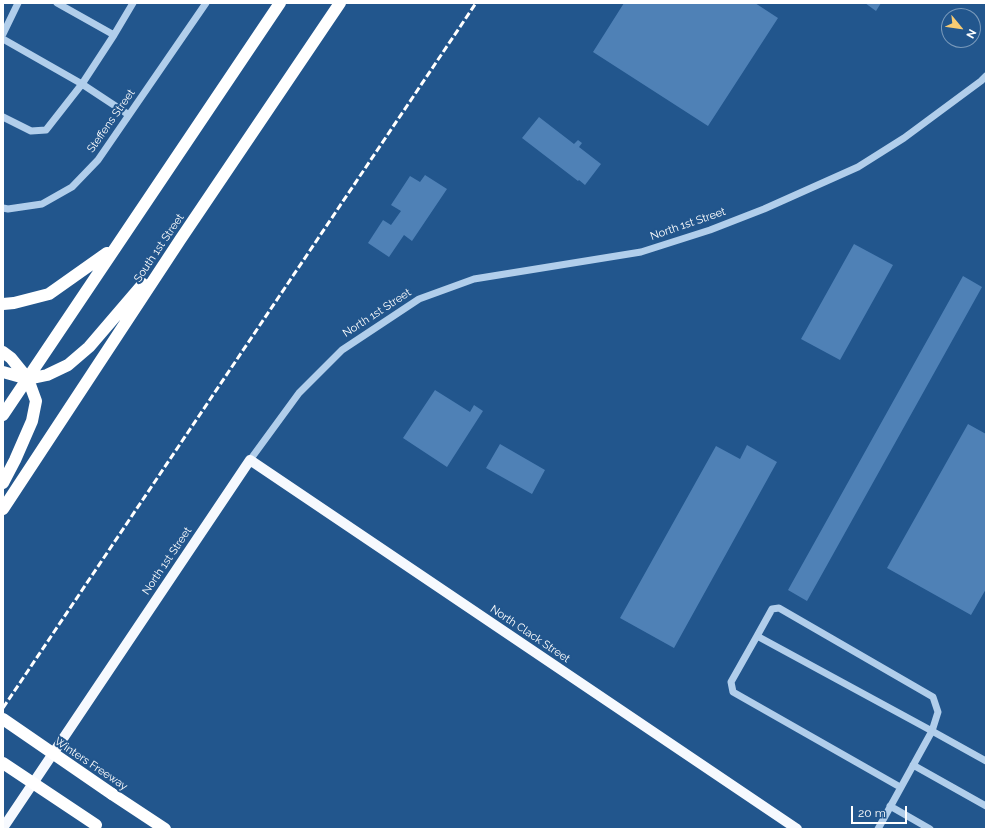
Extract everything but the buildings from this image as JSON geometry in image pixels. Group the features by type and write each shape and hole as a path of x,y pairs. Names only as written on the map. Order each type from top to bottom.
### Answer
{"highway":[{"path":"3,415 280,3"},
{"name":"South 1st Street","path":"3,508 180,240 340,3"},
{"path":"3,372 28,379 47,375 68,365 90,348 180,240"},
{"path":"3,304 14,303 49,294 115,248"},
{"path":"3,352 11,358 28,379 36,401 32,420 15,460 3,483"},
{"name":"Winters Freeway","path":"3,719 165,829"},
{"path":"3,763 99,827"}],"main road":[{"name":"North 1st Street","path":"3,828 250,460"},
{"name":"North Clack Street","path":"250,460 797,829"}],"street":[{"path":"3,34 18,3"},
{"path":"57,3 114,35"},
{"path":"3,117 32,131 46,130 82,84 133,3"},
{"name":"Steffens Street","path":"3,208 8,209 42,204 72,187 98,160 206,3"},
{"path":"3,39 82,84 129,115"},
{"name":"North 1st Street","path":"250,460 299,393 342,350 420,299 474,279 641,252 710,230 764,210 858,167 904,138 984,81"},
{"path":"878,829 932,731 938,712 933,696 779,608 772,609 731,682 733,692 900,787"},
{"path":"758,636 986,761"},
{"path":"913,764 986,806"},
{"path":"890,806 930,829"}],"railway":[{"path":"3,708 476,3"}]}
